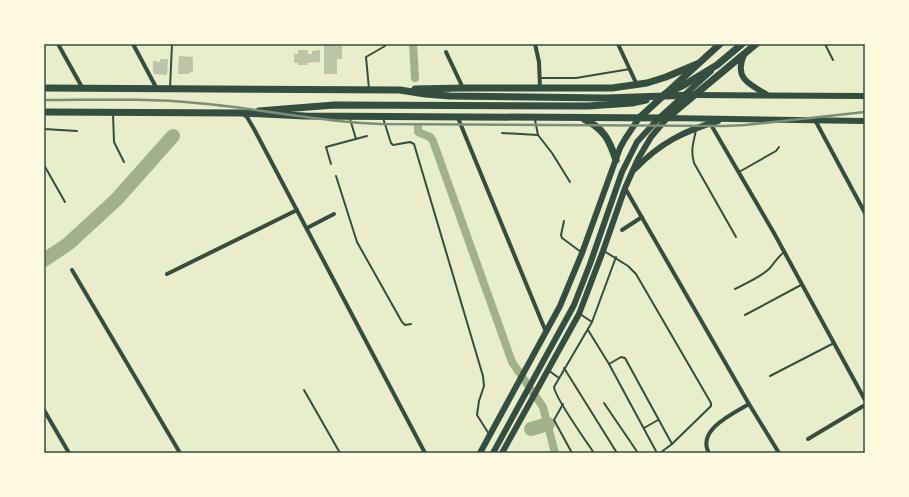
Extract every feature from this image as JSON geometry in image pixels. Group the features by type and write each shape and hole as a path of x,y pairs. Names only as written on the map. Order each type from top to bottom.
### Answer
{"highway":[{"path":"639,118 720,44"},
{"path":"243,113 328,105 588,106 632,103 666,94 684,85 717,65 742,44"},
{"path":"44,112 243,113 281,116 350,117 667,118 756,44"},
{"path":"711,52 706,60 708,65 711,67 718,68 731,64"},
{"path":"44,88 369,90 463,88 612,88 638,85 666,77 697,64"},
{"path":"400,90 450,96 617,98 694,95"},
{"path":"514,97 515,118"},
{"path":"582,118 593,124 604,133 611,145 616,160"}],"main road":[{"path":"744,54 740,62 740,68 743,76 750,85 767,95"},
{"path":"493,453 566,320 579,293 622,172 637,142 657,120 717,65"},
{"path":"694,95 865,96"},
{"path":"480,453 560,306 582,253 625,138 639,118"},
{"path":"502,453 579,314 625,188 644,148 667,118 865,121"},
{"path":"632,173 649,155 685,132 725,119"},
{"path":"576,268 584,266 591,271 593,276"}],"street":[{"path":"58,44 83,89"},
{"path":"133,44 158,89"},
{"path":"536,44 539,62 540,88"},
{"path":"618,44 638,85"},
{"path":"446,52 463,88"},
{"path":"243,113 247,117 307,228 425,453"},
{"path":"458,118 546,332"},
{"path":"815,120 865,212"},
{"path":"710,123 784,252 865,400"},
{"path":"625,188 749,404 779,453"},
{"path":"167,274 297,210"},
{"path":"307,228 334,214"},
{"path":"622,230 642,217"},
{"path":"72,270 180,453"},
{"path":"709,453 706,449 706,442 709,433 718,423 749,404"},
{"path":"808,439 865,405"},
{"path":"44,410 69,453"}],"lane":[{"path":"170,89 172,44"},
{"path":"369,90 366,57 380,50 385,46 385,44"},
{"path":"825,44 833,60"},
{"path":"540,78 576,78 630,69"},
{"path":"113,113 114,142 124,162"},
{"path":"350,117 356,138"},
{"path":"382,117 393,145 410,142 414,144 484,376 484,386 479,401 477,415 490,434"},
{"path":"535,118 538,135 552,153 570,182"},
{"path":"44,128 77,130"},
{"path":"696,128 692,147 694,163 736,237"},
{"path":"502,133 538,135"},
{"path":"332,164 326,147 367,136"},
{"path":"739,172 776,151 779,147"},
{"path":"44,165 65,202"},
{"path":"336,176 357,242 402,322 405,325 411,324"},
{"path":"564,221 561,234 562,238 582,253"},
{"path":"588,330 659,453 664,452 709,408 710,403 636,274 616,257 603,251"},
{"path":"735,289 763,273 784,252"},
{"path":"594,453 562,404 554,388 564,368 592,322 616,257"},
{"path":"745,315 801,285"},
{"path":"579,314 592,322"},
{"path":"770,376 834,343"},
{"path":"608,364 618,357 621,356 625,358 672,444"},
{"path":"564,368 617,453"},
{"path":"548,370 559,378"},
{"path":"860,390 865,388"},
{"path":"304,390 340,453"},
{"path":"604,403 638,453"},
{"path":"562,404 554,420 572,453"},
{"path":"644,428 658,420"}],"building":[{"path":"324,44 342,44 342,59 337,59 337,74 324,74"},
{"path":"298,50 308,50 308,54 312,54 312,51 320,50 320,62 307,63 307,65 298,65 298,63 294,63 294,54 298,54"},
{"path":"179,56 193,57 193,72 190,72 189,74 178,74"},
{"path":"160,59 168,59 167,75 154,74 153,61 160,62"}],"waterway":[{"path":"413,44 415,78"},
{"path":"418,127 418,132 430,137 433,141 512,362 543,407 555,453"},
{"path":"44,260 68,244 116,200 173,136"},
{"path":"531,429 548,424"}],"railway":[{"path":"44,100 177,101 219,105 334,121 381,124 725,126 865,112"}]}
